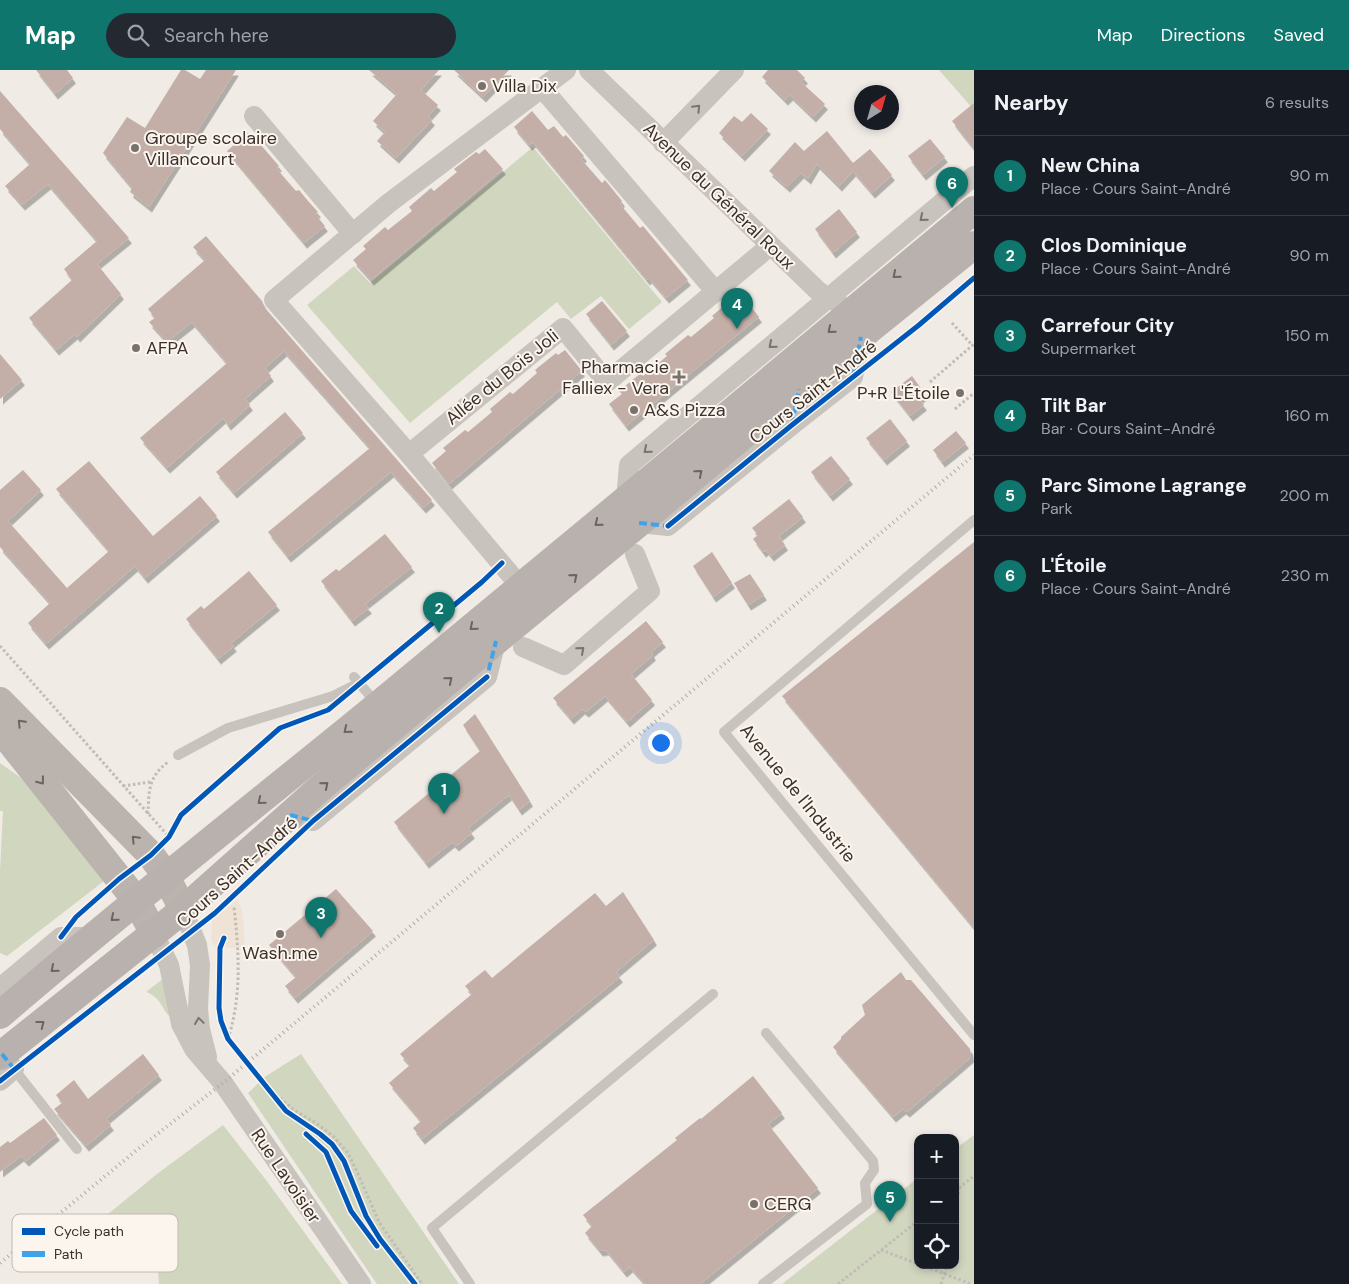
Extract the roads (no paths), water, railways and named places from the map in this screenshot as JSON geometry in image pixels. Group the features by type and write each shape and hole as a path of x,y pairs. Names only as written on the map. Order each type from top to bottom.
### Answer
{"main road":[{"name":"Cours Saint-André","path":"4,1065 154,934 302,818 632,512 856,309 974,210"},
{"name":"Cours Saint-André","path":"0,1015 136,900 521,587 632,512 799,389 974,245"},
{"path":"0,701 151,855 166,876"},
{"path":"0,729 136,900"},
{"name":"Cours Saint-André","path":"166,876 183,910"},
{"name":"Cours Saint-André","path":"136,900 154,934"}],"street":[{"path":"521,587 274,300 389,203 566,70"},
{"name":"Avenue du Général Roux","path":"589,70 770,246 828,298 856,309"},
{"path":"663,143 734,70"},
{"path":"542,88 716,292"},
{"path":"254,116 353,234"},
{"path":"632,512 629,465 974,176"},
{"name":"Allée du Bois Joli","path":"408,454 563,328 608,382 770,246"},
{"name":"Cours Saint-André","path":"632,512 668,526 853,376 861,337"},
{"name":"Cours Saint-André","path":"792,425 799,389"},
{"path":"523,647 564,664 650,591 635,554"},
{"name":"Rue Lavoisier","path":"183,910 197,945 200,966 198,1009 200,1029 210,1069"},
{"name":"Rue Lavoisier","path":"154,934 169,965 181,1024 194,1049 223,1083 361,1284"},
{"path":"0,988 61,938 91,937"}],"lane":[{"name":"Avenue de l'Industrie","path":"974,520 724,732 974,1036"},
{"path":"178,755 228,728 333,696 357,680 378,705"},
{"path":"470,1284 432,1228 713,994"},
{"path":"763,1284 867,1204 865,1183 874,1170 873,1161 766,1033"},
{"path":"4,1065 77,1149"}],"railway":[{"path":"59,1214 138,1149 223,1083 974,455"},
{"path":"0,1263 12,1253"}],"place":[{"name":"Villa Dix","path":"482,86"},
{"name":"Groupe scolaire Villancourt","path":"135,148"},
{"name":"L'Étoile","path":"952,208"},
{"name":"Tilt Bar","path":"737,329"},
{"name":"AFPA","path":"136,348"},
{"name":"Pharmacie Falliex - Vera","path":"679,377"},
{"name":"P+R L'Étoile","path":"960,393"},
{"name":"A&S Pizza","path":"634,410"},
{"name":"Clos Dominique","path":"439,633"},
{"name":"New China","path":"444,814"},
{"name":"Wash.me","path":"280,934"},
{"name":"Carrefour City","path":"321,938"},
{"name":"CERG","path":"754,1204"},
{"name":"Parc Simone Lagrange","path":"890,1222"}]}
